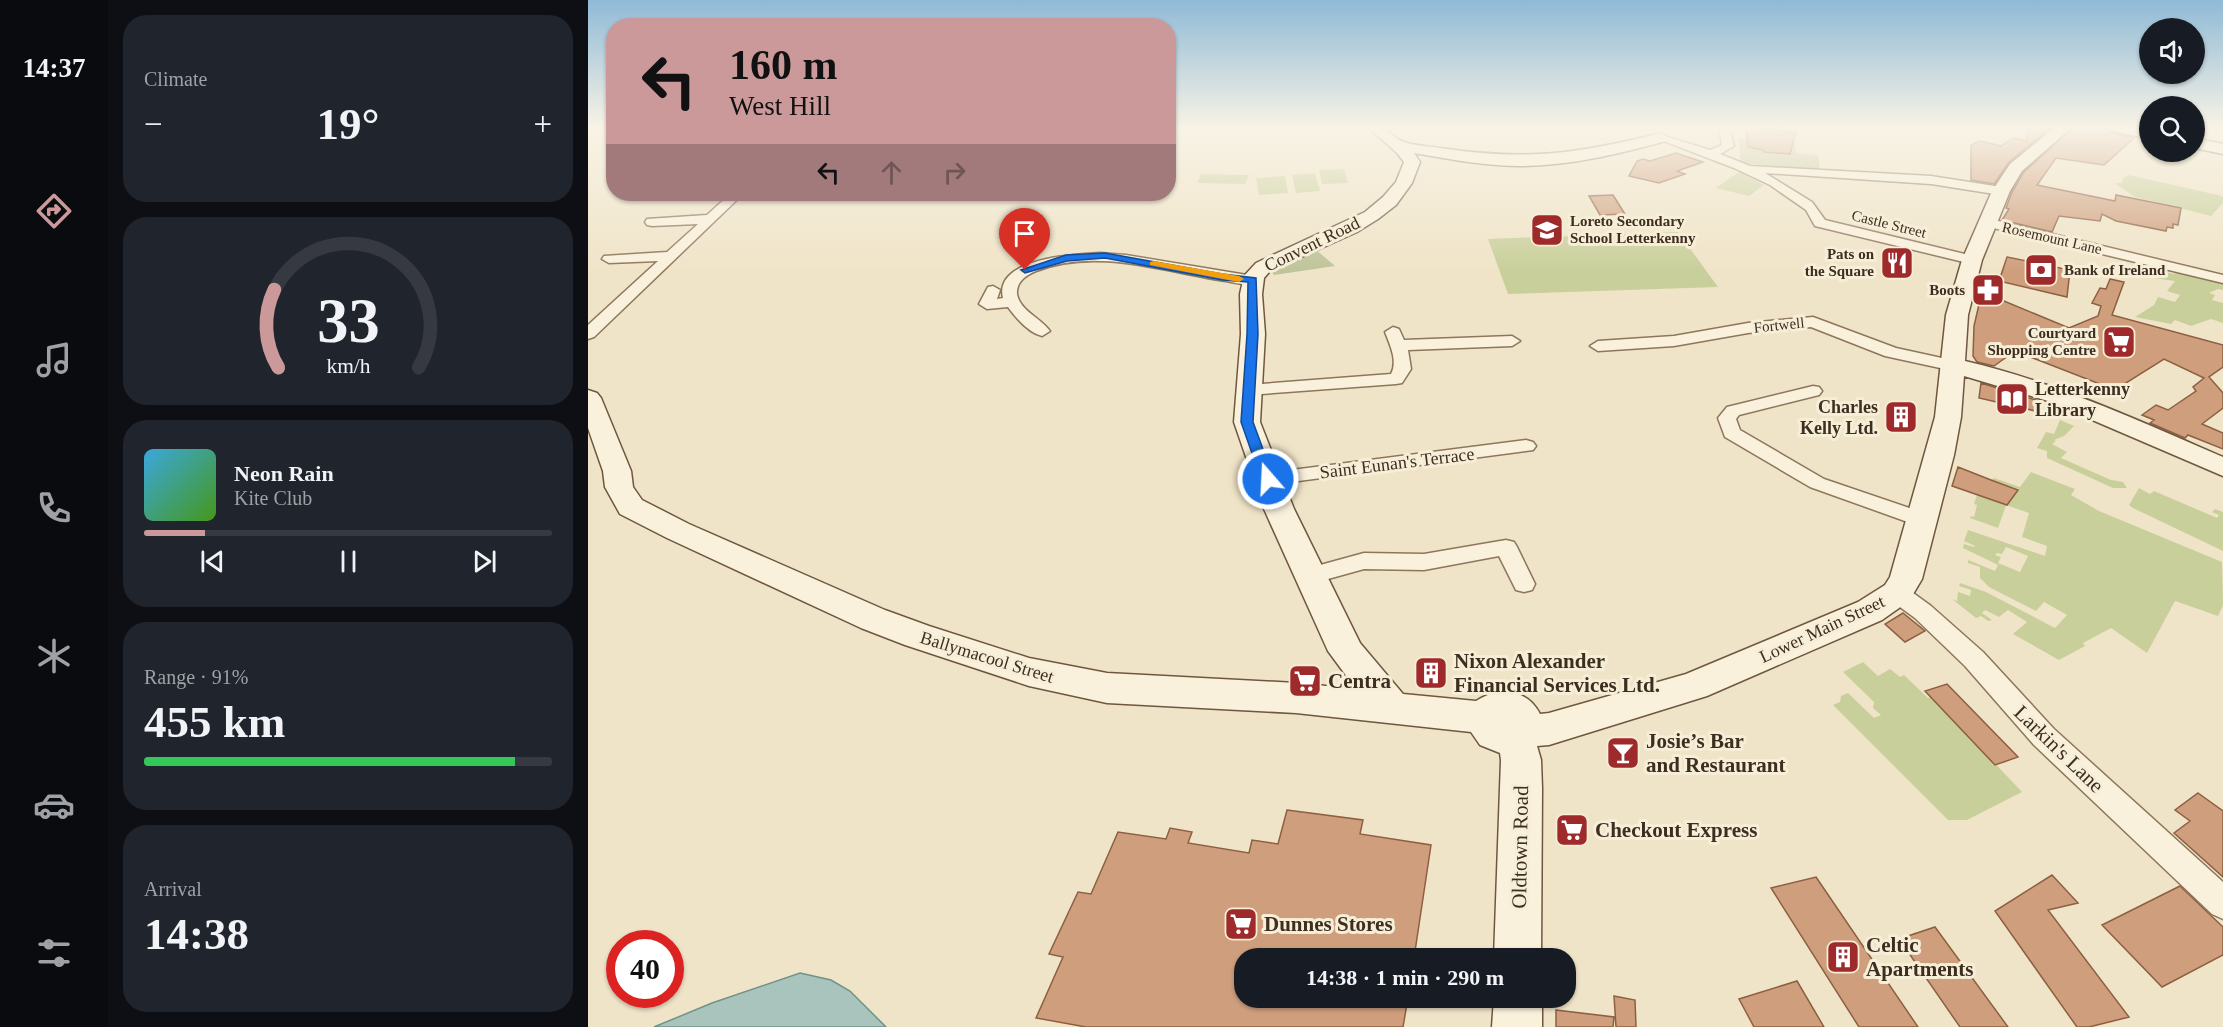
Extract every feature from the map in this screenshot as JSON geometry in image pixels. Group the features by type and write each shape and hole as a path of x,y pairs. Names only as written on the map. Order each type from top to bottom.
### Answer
{"street":[{"name":"Convent Road","path":"1391,706 1346,651 1310,576 1268,479 1247,422 1253,334 1251,294 1257,271 1270,262 1316,244 1374,213 1399,189 1407,175"},
{"name":"Castle Street","path":"1757,175 1812,208 1820,222 1972,260"},
{"path":"1854,175 1910,178 2001,191"},
{"name":"Lower Main Street","path":"1508,729 1549,729 1694,686 1870,611 1897,593 1906,579 1948,417 1958,315 1972,260 1986,222 2001,191 2013,175"},
{"path":"588,334 729,201"},
{"path":"652,222 710,219"},
{"name":"Rosemount Lane","path":"1986,222 2216,277"},
{"path":"609,259 671,256"},
{"path":"1042,331 1009,298 1010,287 1014,279 1025,270 1066,258 1114,256 1222,277 1253,280"},
{"path":"2216,277 2213,268 2223,263"},
{"path":"993,290 987,304 1012,302"},
{"name":"Fortwell","path":"1598,346 1674,341 1748,328 1813,322 1891,352 1954,366"},
{"path":"1248,390 1396,379 1402,375 1403,368 1395,338 1512,341"},
{"path":"1954,366 1990,373 2046,392 2223,467"},
{"path":"1813,391 1733,411 1727,418 1732,433 1817,483 1923,520"},
{"name":"Ballymacool Street","path":"588,398 617,471 619,487 631,507 668,527 873,619 986,659 1073,682 1107,688 1391,706 1508,729"},
{"name":"Saint Eunan's Terrace","path":"1268,479 1526,446"},
{"path":"1310,576 1364,561 1424,562 1506,547 1524,584"},
{"name":"Larkin's Lane","path":"1897,593 1923,612 1974,659 2044,737 2223,903"},
{"path":"1338,702 1346,651"},
{"name":"Oldtown Road","path":"1508,729 1521,760 1518,948"},
{"path":"1517,1027 1518,1008"}],"green space":[{"path":"1201,175 1249,175 1245,184 1197,183"},
{"path":"1292,175 1316,175 1320,191 1296,193"},
{"path":"1320,175 1346,175 1348,183 1322,184"},
{"path":"1735,175 1745,175 1764,185 1749,196 1716,188"},
{"path":"2129,175 2218,195 2223,197 2223,203 2211,216 2135,197 2114,183 2122,183 2123,178"},
{"path":"1285,176 1288,193 1259,195 1256,178"},
{"path":"1678,232 1718,287 1508,294 1488,239"},
{"path":"1315,249 1335,266 1274,275 1271,271"},
{"path":"2132,265 2174,274 2176,270 2223,281 2223,290 2218,289 2209,293 2215,295 2212,300 2223,303 2223,323 2211,319 2191,326 2175,320 2171,324 2135,317 2154,305 2158,297 2175,302 2180,295 2167,291 2175,281 2127,274"},
{"path":"2060,420 2096,435 2074,426 2064,436 2054,440 2056,441 2052,444 2067,452 2061,458 2111,480 2123,482 2127,488 2113,488 2047,458 2047,451 2037,448 2046,432 2054,434"},
{"path":"2031,472 2075,489 2071,495 2099,511 2222,562 2223,605 2218,616 2175,601 2147,653 2111,628 2083,643 2085,646 2059,660 2013,634 2027,622 2008,610 1999,617 1985,610 1982,613 1992,620 1988,621 1981,616 1976,618 1952,599 1957,601 1958,592 1970,596 1971,590 1959,586 1960,583 1986,592 2055,628 2067,615 2044,602 2036,611 1989,587 1980,578 1980,567 1968,563 1968,560 1995,571 1998,565 1963,548 1964,544 1975,546 1964,541 1968,530 2045,556 2047,546 2022,537 2029,513 2006,505 1998,528 1970,518 1974,517 1977,495 2007,505 2017,490 1991,480 1994,478 2020,487","holes":["2006,547 2028,556 2020,572 1998,563 2001,557 1995,555 2002,554"]},
{"path":"2139,488 2150,494 2154,491 2217,518 2219,515 2212,512 2215,509 2223,512 2223,551 2129,505"},
{"path":"1863,662 1878,676 1890,669 1900,677 1904,675 1928,698 1932,697 2022,792 1967,820 1948,820 1833,705 1840,702 1841,696 1848,693 1874,718 1881,715 1873,708 1874,702 1843,672"}],"water":[{"path":"800,973 831,980 850,991 886,1027 654,1027 712,1003"}],"building":[{"path":"1630,175 1682,175 1659,183"},
{"path":"1971,175 2000,175 1994,184 1971,180"},
{"path":"2022,175 2044,175 2037,185 2115,201 2116,195 2181,208 2178,225 2173,224 2173,228 2167,227 2166,231 2116,221 2102,214 2100,221 2059,216 2052,232 2002,220 2009,209 2006,208"},
{"path":"1613,195 1625,214 1600,215 1589,196"},
{"path":"2007,257 2070,270 2067,297 1999,281"},
{"name":"Courtyard Shopping Centre","path":"2110,279 2124,282 2112,315 2223,345 2223,367 2209,377 2223,393 2223,408 2202,424 2223,433 2223,449 2188,435 2185,438 2150,423 2154,420 2142,415 2156,405 2168,410 2196,391 2193,387 2204,378 2164,359 2115,390 2015,351 1994,366 1977,362 1973,356 1974,326 1980,300 1989,302 1992,296 2069,328 2098,316 2101,306 2092,303 2100,288 2106,289"},
{"name":"Letterkenny Library","path":"1981,383 2039,401 2040,412 1979,398"},
{"path":"1958,467 2018,490 2007,505 1952,486"},
{"path":"1903,613 1925,631 1905,642 1885,624"},
{"name":"Nixon Alexander Financial Services Ltd.","path":"1420,658 1443,660 1442,684 1418,682"},
{"path":"1947,684 2018,757 1995,765 1925,691"},
{"path":"2198,793 2223,811 2223,877 2174,833 2190,821 2175,810"},
{"name":"Dunnes Stores","path":"1287,810 1363,820 1360,834 1431,845 1416,948 1234,948 1234,1008 1406,1008 1403,1027 1086,1027 1036,1018 1063,957 1049,954 1078,892 1091,894 1118,832 1166,839 1170,828 1192,832 1188,843 1249,853 1252,840 1278,844"},
{"path":"2052,875 2078,903 2048,910 2129,1017 2089,1027 2077,1027 1995,911"},
{"name":"Celtic Apartments","path":"1816,877 1918,1027 1859,1027 1771,888"},
{"path":"2180,886 2223,927 2223,955 2162,987 2102,925"},
{"path":"1935,927 2008,1027 1960,1027 1899,939"},
{"path":"1797,981 1824,1027 1754,1027 1739,999"},
{"path":"1614,996 1635,1000 1636,1027 1616,1027"},
{"path":"1556,1010 1614,1017 1613,1027 1556,1027"}],"slow traffic":[{"path":"1154,263 1239,279"}],"place":[{"name":"Loreto Secondary School Letterkenny","path":"1547,230"},
{"name":"Pats on the Square","path":"1897,263"},
{"name":"Bank of Ireland","path":"2041,270"},
{"name":"Boots","path":"1988,290"},
{"name":"Courtyard Shopping Centre","path":"2119,342"},
{"name":"Letterkenny Library","path":"2012,399"},
{"name":"Charles Kelly Ltd.","path":"1901,417"},
{"name":"Nixon Alexander Financial Services Ltd.","path":"1431,673"},
{"name":"Centra","path":"1305,681"},
{"name":"Josie’s Bar and Restaurant","path":"1623,753"},
{"name":"Checkout Express","path":"1572,830"},
{"name":"Dunnes Stores","path":"1241,924"},
{"name":"Celtic Apartments","path":"1843,957"}],"route":[{"path":"1025,270 1066,258 1105,255 1222,277 1253,280 1251,294 1253,334 1247,422 1268,479"}]}
